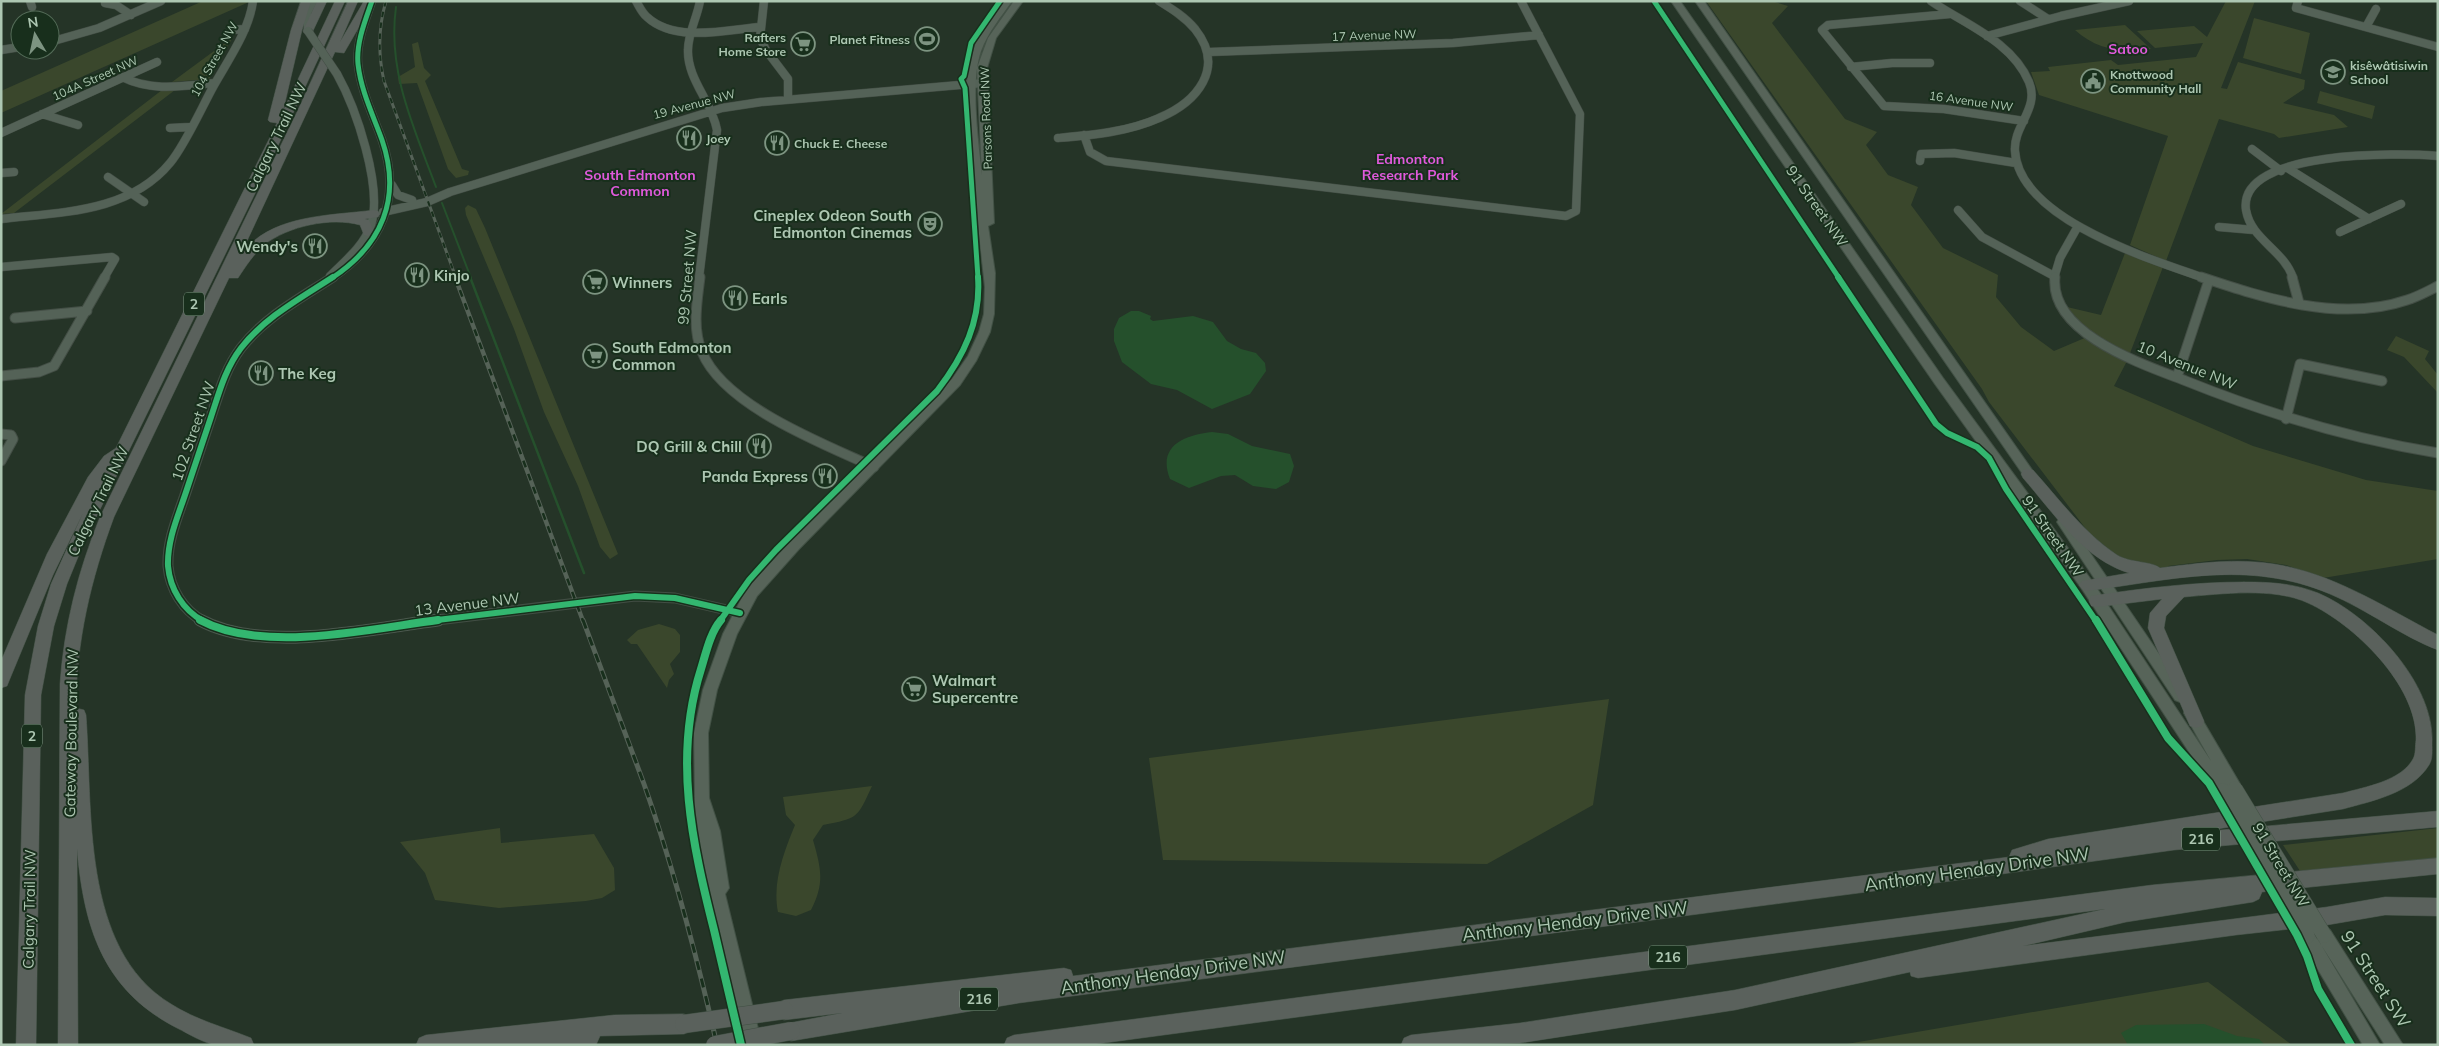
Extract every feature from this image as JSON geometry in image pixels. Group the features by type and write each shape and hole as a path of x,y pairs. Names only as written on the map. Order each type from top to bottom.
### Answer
{"highway":[{"path":"264,163 270,130 285,92 292,45 306,1"},
{"path":"308,31 322,1"},
{"name":"Calgary Trail NW","path":"26,1045 33,695 38,661 59,584 77,540 264,163 340,1"},
{"name":"Gateway Boulevard NW","path":"68,1045 70,1003 68,684 76,617 93,553 108,517 302,112 353,1"},
{"path":"302,112 371,1"},
{"path":"192,342 213,312 246,255 261,240 290,225 346,218 381,210"},
{"path":"346,218 362,221 367,227 368,232"},
{"path":"1,681 38,587 63,536 100,468 125,445"},
{"path":"2028,474 2092,543 2110,558 2125,566 2145,571 2193,572"},
{"path":"2087,585 2193,572 2245,568 2275,570 2336,590 2438,643"},
{"path":"1966,871 2048,847 2343,801 2401,780 2422,762 2430,748 2434,728 2432,710 2424,690 2402,657 2358,621 2340,610 2290,590 2273,588 2206,588 2097,601"},
{"path":"2180,591 2158,612 2156,628 2196,721"},
{"path":"68,684 77,704 85,842 91,898 100,930 114,960 138,988 178,1020 244,1045"},
{"name":"Anthony Henday Drive NW","path":"716,1045 1019,993 1168,973 1966,871 2174,842 2438,819"},
{"name":"216","path":"1014,1045 2152,894 2438,866"},
{"path":"1411,1045 1520,1033 1628,1018 1735,1000 1864,973 2083,922 2162,907 2248,894 2322,876"},
{"path":"1864,973 1942,967 2226,927 2327,916 2385,906 2438,907"},
{"path":"540,1045 784,1010 1061,977 1168,973"},
{"path":"70,1003 74,1045"},
{"path":"426,1045 614,1025 684,1024"}],"main road":[{"name":"Parsons Road NW","path":"754,1045 699,820 702,797 700,759 704,715 720,657 740,613 768,573 956,382 976,352 989,315 990,291 978,177 972,84 973,65 977,48 1008,1"},
{"name":"Parsons Road NW","path":"985,245 989,221 982,83 983,60 989,44 1019,1"},
{"name":"91 Street NW","path":"1675,1 1939,381 2087,585 2229,790 2324,935"},
{"name":"91 Street NW","path":"1699,1 2106,583 2196,721 2229,790 2308,936 2372,1045"},
{"name":"91 Street SW","path":"2324,935 2396,1045"}],"street":[{"path":"60,39 92,31 161,1"},
{"name":"104 Street NW","path":"1,219 85,210 132,193 148,184 164,170 190,127 252,14 253,1"},
{"path":"313,1 307,13 308,31 310,37 337,74 348,94 358,122 371,181 381,210"},
{"path":"371,1 363,28 358,62 363,89 386,152 392,185 398,195 412,200"},
{"path":"636,1 646,16 655,24 692,32 760,27"},
{"name":"99 Street NW","path":"700,1 688,51 690,71 712,110 718,130 695,322 698,342 704,359 723,386 753,407 874,467"},
{"path":"764,1 760,38 763,46 788,79 788,99"},
{"path":"1058,138 1084,136 1137,126 1176,110 1187,103 1202,83 1209,67 1209,52 1200,34 1175,11 1159,1"},
{"path":"1168,1 1175,11"},
{"path":"1084,136 1090,153 1096,158 1106,161 1566,216 1576,211 1580,114 1573,97 1521,1"},
{"path":"1931,1 1987,36 2010,54 2029,82 2032,106 2014,140 2016,162 2025,181 2039,197 2078,226 2108,241 2209,280 2298,303 2348,307 2377,305 2418,296 2438,286"},
{"path":"2020,1 2048,19"},
{"path":"1987,36 2048,19 2129,1"},
{"path":"105,3 116,5 131,14"},
{"path":"2297,5 2438,47"},
{"path":"2366,27 2376,9"},
{"path":"1930,63 1896,63 1851,67 1824,34 1822,27 1950,14"},
{"path":"231,30 244,29"},
{"name":"17 Avenue NW","path":"1209,52 1453,43 1540,35"},
{"name":"104A Street NW","path":"1,133 157,62"},
{"name":"16 Avenue NW","path":"1851,67 1884,106 1944,109 2024,122"},
{"path":"122,78 134,84 147,87 215,83"},
{"name":"19 Avenue NW","path":"381,210 426,202 450,192 712,110 746,103 982,83"},
{"name":"104A Street NW","path":"42,114 78,125"},
{"path":"170,128 190,127"},
{"path":"2252,149 2369,219"},
{"path":"1920,161 1921,154 1932,153 2016,162"},
{"path":"2298,303 2290,271 2283,260 2254,230 2246,210 2249,193 2257,181 2285,170 2356,154 2391,153 2438,156"},
{"path":"1,173 14,172"},
{"path":"108,177 144,202"},
{"path":"381,210 392,185"},
{"name":"19 Avenue NW","path":"381,210 412,200 450,192"},
{"path":"2340,232 2401,204"},
{"name":"102 Street NW","path":"325,282 357,249 381,210"},
{"name":"102 Street NW","path":"199,619 184,606 172,587 168,575 168,545 220,390 234,358 253,334 278,313 343,272 365,252 376,236 381,210"},
{"path":"1958,210 1982,237 2054,276 2074,229 2078,226"},
{"path":"2219,227 2254,230"},
{"path":"1,267 102,257 114,258 114,264 60,360 51,368 39,372 1,376"},
{"name":"10 Avenue NW","path":"2054,276 2055,289 2060,303 2081,329 2112,349 2177,377 2286,419 2372,442 2438,453"},
{"path":"2177,377 2209,280"},
{"path":"15,318 87,311"},
{"path":"2286,419 2300,364 2382,381"},
{"path":"1,434 13,436 12,442 1,461"},
{"name":"13 Avenue NW","path":"199,619 227,632 280,638 383,628 635,596 675,598 740,613"}],"shaded area":[{"path":"203,1 249,2 1,113 1,91"},
{"path":"1706,1 1772,1 1788,6 1772,23 1845,119 1877,132 1866,145 1888,175 1918,187 1911,205 1943,248 1998,275 1996,297 2021,327 2054,351 2087,337 2083,326 2067,307 2101,315 2125,253 2163,267 2127,361 2114,386 2253,446 2366,480 2438,491 2438,559 2323,578 2286,565 2247,559 2217,560 2154,569 2122,560 2089,533 1989,402 1982,389"},
{"path":"2226,1 2255,1 2221,88 2227,89 2238,62 2305,80 2304,89 2283,103 2334,115 2348,127 2279,138 2274,134 2219,119 2166,261 2130,245 2168,136 2039,95 2031,72 2050,71 2048,67 2111,60 2118,65 2196,57 2203,43 2155,48 2137,31 2194,26 2207,37"},
{"path":"2254,18 2310,33 2301,74 2243,58"},
{"path":"2125,25 2151,49 2130,51 2101,46 2083,37 2075,30"},
{"path":"233,37 209,79 172,82"},
{"path":"418,42 424,68 431,75 425,81 462,169 469,171 468,175 456,178 448,169 417,83 399,84 398,77 415,67 412,44"},
{"path":"162,90 175,90 14,213 1,214"},
{"path":"2320,91 2375,106 2372,119 2317,103"},
{"path":"468,205 476,209 485,228 618,554 610,559 600,547 578,486 544,412 514,329 466,215 465,208"},
{"path":"1131,311 1139,311 1151,316 1150,319 1153,321 1193,316 1213,322 1227,341 1241,349 1256,353 1265,363 1266,371 1250,394 1212,409 1177,390 1151,384 1122,362 1114,341 1114,329 1119,318"},
{"path":"2396,336 2429,351 2425,359 2438,375 2438,393 2404,357 2387,350"},
{"path":"1212,432 1228,434 1252,446 1290,454 1294,466 1289,482 1276,489 1253,486 1235,475 1221,476 1189,488 1170,479 1167,458 1170,450 1183,439"},
{"path":"659,624 675,629 680,635 680,652 670,664 674,674 669,680 667,688 637,644 631,644 627,640 638,630"},
{"path":"1609,699 1593,805 1487,864 1163,860 1149,758"},
{"path":"872,786 863,805 855,815 843,821 823,825 813,840 820,867 820,883 811,910 796,916 778,912 777,890 780,867 795,825 786,815 783,797"},
{"path":"500,828 501,843 594,834 614,868 615,890 602,898 586,901 499,908 435,900 425,873 400,842"},
{"path":"2438,828 2438,859 2300,871 2283,845"},
{"path":"2208,982 2292,1045 1841,1045"},
{"path":"2204,1024 2237,1036 2259,1039 2265,1045 2128,1045 2121,1033 2136,1025"}],"waterway":[{"path":"396,7 394,31 399,77 411,121 436,187"},
{"path":"442,203 471,278"},
{"path":"470,277 584,573"}],"railway":[{"path":"386,1 381,21 380,41 384,81 456,278"},
{"path":"455,277 583,621"},
{"path":"583,620 644,784 665,848 693,946 717,1045"}],"cycle path":[{"path":"372,1 360,40 358,63 368,104 387,159 390,178 389,198 383,220 377,234 361,256 341,272 295,300 267,321 243,346 232,362 219,391 172,536 168,565 170,580 176,594 192,614 209,625 229,632 273,638 331,634 635,596 675,598 740,613"},
{"path":"741,1045 700,875 691,828 686,781 686,757 687,732 694,691 716,626 749,580 798,527 937,391 966,348 974,325 979,297 965,88 961,79 964,76 971,43 1000,1"},
{"path":"1654,1 1936,424 1947,433 1977,447 1989,458 2006,489 2101,628 2168,738 2209,783 2297,935 2307,956 2318,989 2351,1045"}],"place":[{"name":"Planet Fitness","path":"927,39"},
{"name":"Rafters Home Store","path":"803,44"},
{"name":"kisêwâtisiwin School","path":"2333,72"},
{"name":"Knottwood Community Hall","path":"2093,81"},
{"name":"Joey","path":"689,138"},
{"name":"Chuck E. Cheese","path":"777,143"},
{"name":"Cineplex Odeon South Edmonton Cinemas","path":"930,224"},
{"name":"Wendy's","path":"315,246"},
{"name":"Kinjo","path":"417,275"},
{"name":"Winners","path":"595,282"},
{"name":"Earls","path":"735,298"},
{"name":"South Edmonton Common","path":"595,356"},
{"name":"The Keg","path":"261,373"},
{"name":"DQ Grill & Chill","path":"759,446"},
{"name":"Panda Express","path":"825,476"},
{"name":"Walmart Supercentre","path":"914,689"}],"district":[{"name":"Satoo","path":"2128,49"},
{"name":"Edmonton Research Park","path":"1410,168"},
{"name":"South Edmonton Common","path":"640,184"}]}
